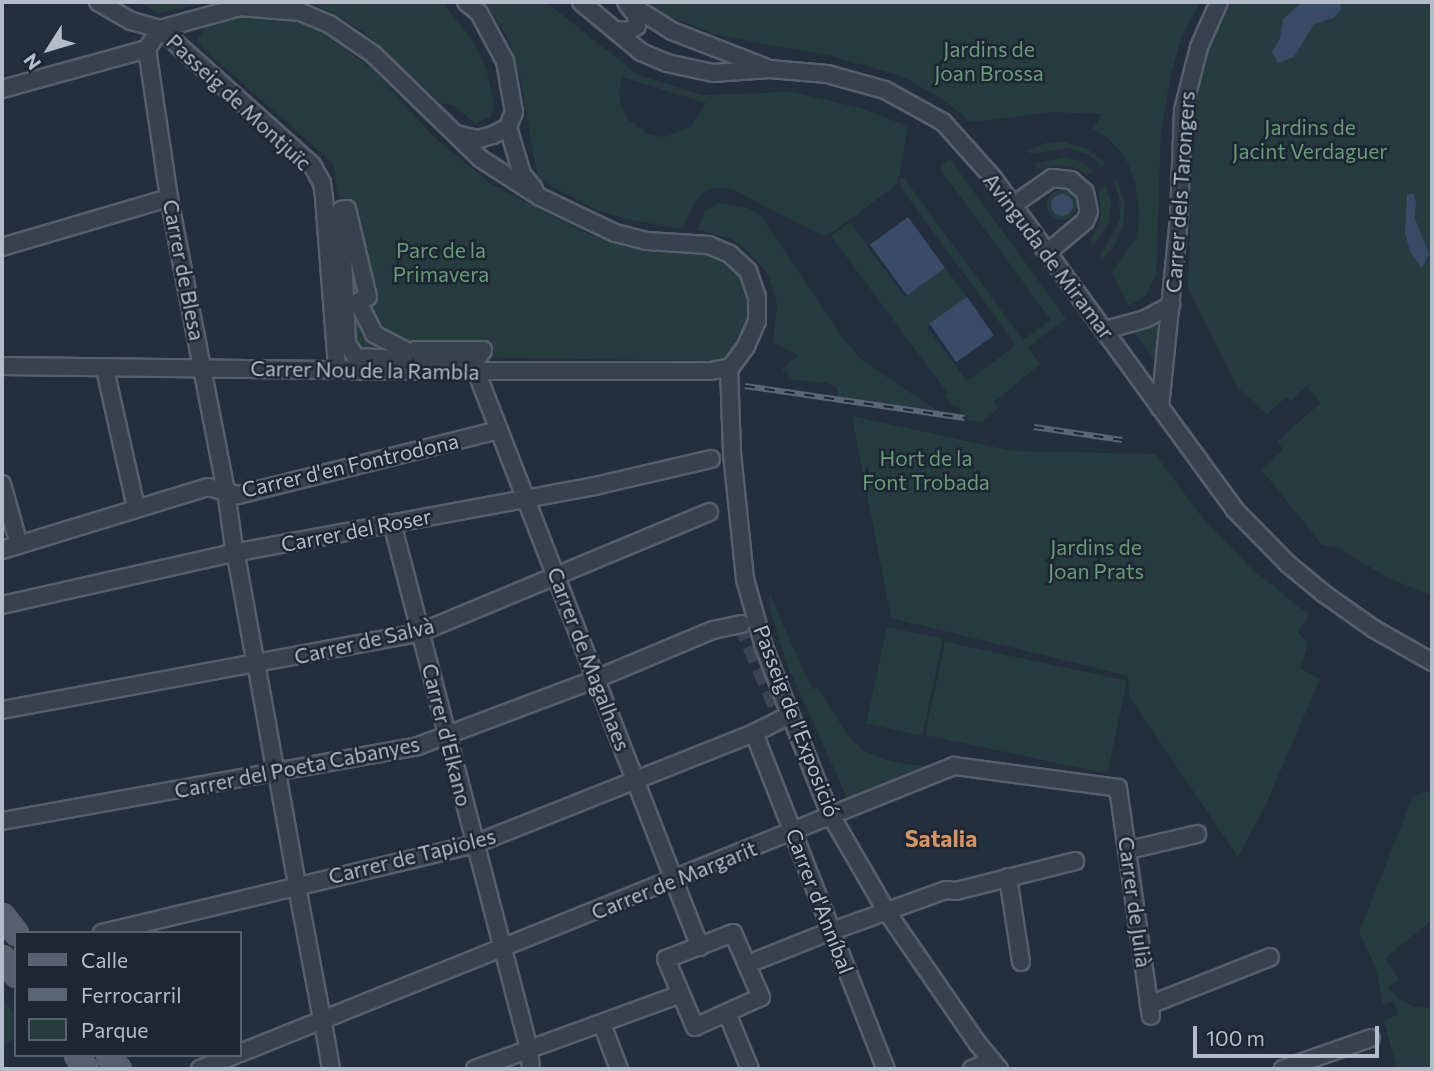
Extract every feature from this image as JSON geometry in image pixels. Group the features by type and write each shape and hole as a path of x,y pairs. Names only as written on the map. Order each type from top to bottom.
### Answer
{"main road":[{"path":"2,915 14,931"}],"street":[{"name":"Passeig de Montjuïc","path":"98,2 130,21 160,29 312,164 322,183 337,368"},
{"path":"466,2 479,13 505,61 514,112 508,127 515,155 522,174 540,197"},
{"name":"Avinguda de Miramar","path":"581,2 641,52 684,69 713,73 771,69 827,74 886,90 943,122 965,144 1013,205 1235,510 1288,564 1374,629 1432,662"},
{"path":"615,30 628,31 637,26 636,15 626,2"},
{"path":"626,2 672,32 771,69"},
{"name":"Carrer dels Tarongers","path":"1160,408 1171,305 1183,110 1199,47 1219,2"},
{"path":"2,89 147,49 160,29 240,7 301,12 329,24 373,54 481,159 540,197 615,233 647,241 709,245 730,254 748,271 757,297 757,321 746,346 729,368"},
{"name":"Carrer de Blesa","path":"147,49 169,198 226,491 235,555 331,1069"},
{"path":"453,134 478,139 508,127"},
{"path":"478,139 476,146 481,159"},
{"path":"495,169 513,162 515,155"},
{"path":"1013,205 1052,178 1071,180 1086,192 1089,212 1085,221 1048,252"},
{"path":"2,247 169,198"},
{"path":"347,209 368,298 358,302 374,334 416,356 416,350 483,350 479,356 420,360 356,357 347,344 341,210 347,209"},
{"path":"1105,330 1145,318 1171,305"},
{"name":"Carrer Nou de la Rambla","path":"2,366 105,369 337,368 356,371 711,371 729,368"},
{"name":"Passeig de l'Exposició","path":"729,368 732,453 745,579 785,710 830,814 887,912 995,1065"},
{"path":"105,369 136,508"},
{"name":"Carrer de Magalhaes","path":"476,371 525,498 558,574 700,947"},
{"name":"Carrer d'en Fontrodona","path":"2,550 208,487 238,495 498,430"},
{"name":"Carrer del Roser","path":"2,605 228,554 525,498 711,459"},
{"path":"2,484 19,545"},
{"name":"Carrer de Salvà","path":"2,710 421,632 709,512"},
{"name":"Carrer d'Elkano","path":"393,523 529,1049 531,1069"},
{"name":"Carrer del Poeta Cabanyes","path":"2,821 418,747 596,679 712,630 741,624"},
{"name":"Carrer de Tapioles","path":"110,931 475,844 754,733 785,710"},
{"name":"Carrer d'Anníbal","path":"754,733 829,932 886,1069"},
{"name":"Carrer de Margarit","path":"242,1052 954,766 1118,788"},
{"name":"Carrer de Julià","path":"1118,788 1150,1010 1270,957"},
{"path":"1129,850 1197,834"},
{"path":"752,962 946,890 956,891 1075,861"},
{"path":"1008,877 1021,962"},
{"path":"733,933 752,962 761,997 695,1027 666,959 733,933"},
{"path":"475,1069 681,994"},
{"path":"727,1013 750,1069"},
{"path":"602,1024 619,1069"},
{"path":"1283,1069 1371,1038"},
{"path":"200,1069 230,1057"},
{"path":"972,1069 995,1065"}],"green space":[{"path":"138,2 212,2 159,13"},
{"path":"305,2 442,2 471,38 486,68 494,103 491,117 475,123 453,105 442,104 364,32 329,11"},
{"path":"485,2 546,2 638,75 702,95 793,92 860,108 908,126 898,183 832,233 823,236 734,190 718,187 706,190 697,200 682,229 626,219 597,210 542,181 537,174 521,80 510,42","holes":["622,77 706,103 691,127 665,137 650,135 627,119 621,106 619,91"]},
{"name":"Jardins de Joan Brossa","path":"647,2 1200,2 1181,39 1171,74 1161,130 1156,276 1145,296 1129,306 1112,272 1136,239 1140,215 1135,181 1125,157 1109,139 1093,129 1102,114 1052,112 971,122 942,99 902,76 831,56 717,35 668,16"},
{"name":"Jardins de Jacint Verdaguer","path":"1229,2 1432,2 1432,595 1388,578 1337,547 1322,545 1261,469 1283,450 1278,441 1320,403 1307,386 1291,401 1286,397 1267,414 1237,387 1188,289 1191,210 1187,202 1188,121 1205,50"},
{"name":"Parc de la Primavera","path":"261,14 314,27 373,70 433,136 492,185 590,235 655,253 693,250 733,265 745,281 751,297 751,319 743,337 721,361 357,356 349,344 344,228 333,163 197,40 209,22"},
{"path":"1064,142 1087,149 1106,163 1102,166 1087,154 1067,148 1033,154 1025,151 1046,143"},
{"path":"1065,157 1081,161 1094,171 1087,175 1077,168 1061,165 1038,170 1034,164"},
{"path":"950,159 1066,319 1028,347 1040,364 994,402 998,409 981,422 968,420 957,405 954,407 945,396 948,393 831,236 850,222 905,297 945,268 967,297 927,327 966,380 971,379 1016,345 899,185 900,178 904,178 1023,340 1051,320 941,170 941,165"},
{"path":"1116,177 1125,203 1123,227 1113,248 1102,259 1101,252 1113,235 1120,218 1119,196 1113,180"},
{"path":"1105,185 1111,203 1109,222 1094,246 1090,241 1101,219 1099,189"},
{"path":"1062,190 1073,194 1077,205 1073,216 1062,220 1051,216 1047,205 1051,194"},
{"path":"719,203 748,208 761,216 844,340 863,361 939,412 837,397 838,389 827,383 788,379 789,373 781,371 798,355 773,342 777,304 768,274 745,248 729,238 698,230 704,212"},
{"path":"1163,319 1162,362 1156,362 1133,331"},
{"name":"Jardins de Joan Prats","path":"852,416 1012,451 1155,454 1201,516 1254,571 1309,615 1297,632 1308,642 1301,669 1320,679 1267,802 1238,857 1129,696 1128,676 891,618"},
{"path":"769,593 812,689 818,688 848,736 864,751 887,760 908,765 937,765 848,800 787,664 770,610"},
{"path":"887,627 943,639 922,736 866,724"},
{"path":"945,642 1127,681 1107,774 925,735"},
{"path":"1432,790 1432,920 1385,958 1399,979 1388,988 1396,997 1415,1007 1432,1008 1432,1069 1397,1069 1384,1021 1398,1014 1394,1001 1383,1005 1375,965 1359,932 1413,796"},
{"path":"2,997 14,1013 14,1038 2,1047"}],"water":[{"path":"1302,2 1340,2 1341,10 1333,18 1314,24 1294,57 1278,63 1272,52 1280,38 1283,19"},
{"path":"1413,193 1416,202 1415,219 1429,254 1422,268 1410,252 1405,233 1407,195"},
{"path":"1058,194 1066,194 1073,201 1073,209 1066,216 1058,216 1051,209 1051,201"},
{"path":"908,217 945,268 907,296 870,245"},
{"path":"967,297 994,336 956,362 929,323"}],"tunnel":[{"path":"741,624 776,707"}],"railway":[{"path":"745,386 965,418"},
{"path":"1034,427 1122,440"}],"district":[{"name":"Satalia","path":"941,838"}],"park label":[{"name":"Hort de la Font Trobada","path":"926,470"}]}
